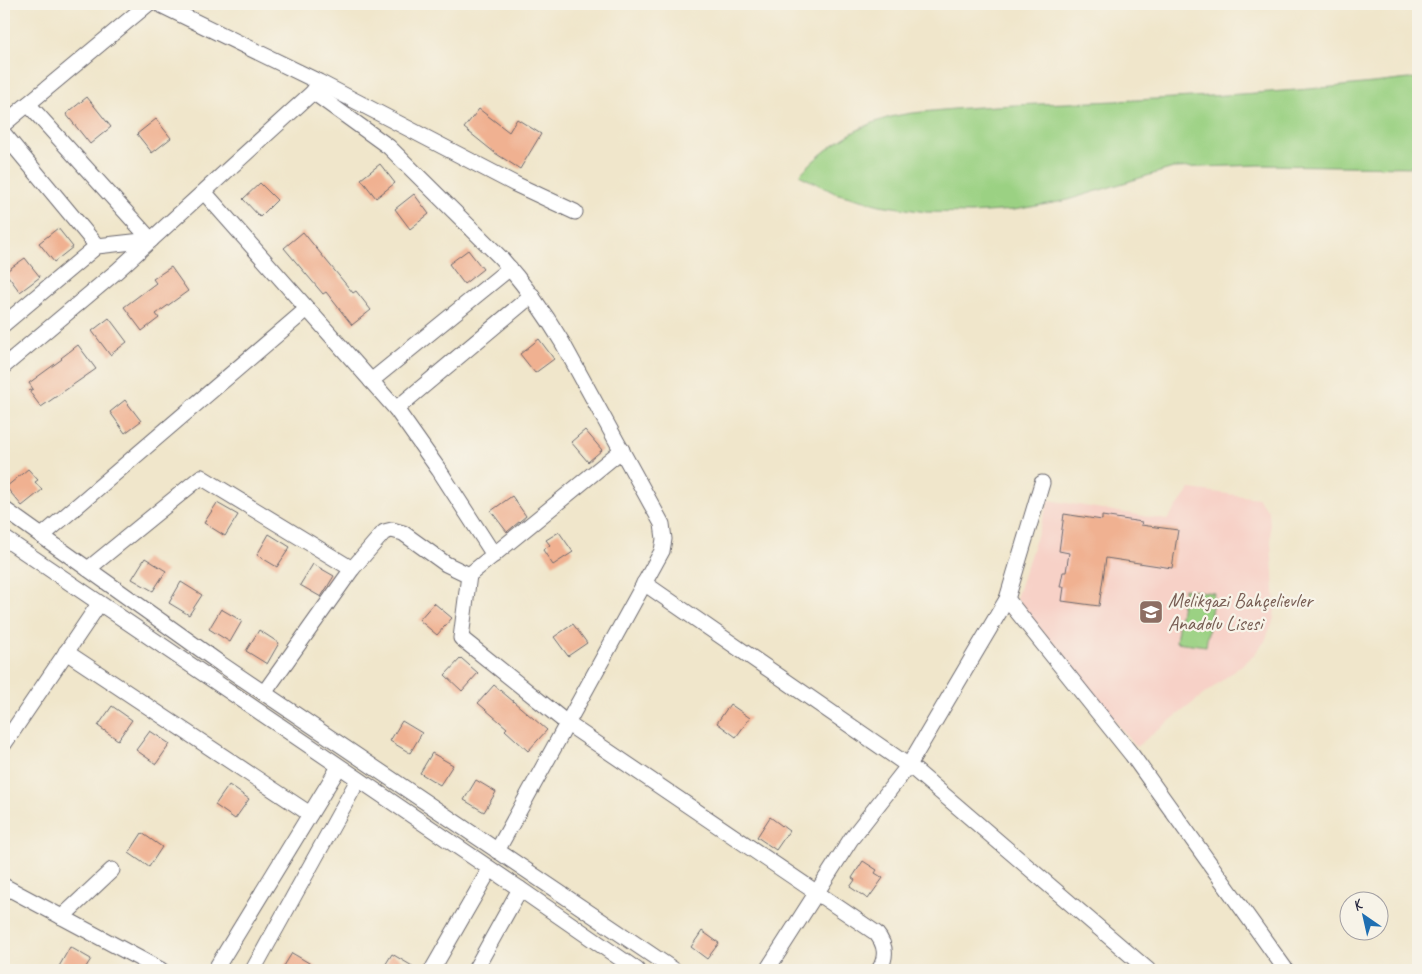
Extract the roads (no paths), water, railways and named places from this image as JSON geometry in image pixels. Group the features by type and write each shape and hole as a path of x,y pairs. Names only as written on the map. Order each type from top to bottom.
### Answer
{"street":[{"path":"4,124 148,4"},
{"path":"159,4 316,87 575,212"},
{"path":"4,366 117,271 316,87"},
{"path":"316,87 389,147 510,268 532,295 562,342 659,516 664,532 662,551 497,851"},
{"path":"28,104 151,240"},
{"path":"4,134 97,246"},
{"path":"204,192 396,409 439,470 494,555"},
{"path":"4,324 97,246 151,240"},
{"path":"371,381 510,268"},
{"path":"396,409 532,295"},
{"path":"42,536 307,309"},
{"path":"622,450 469,575 461,638 568,724 876,933 883,944 884,956 879,970"},
{"path":"88,569 201,477 352,569"},
{"path":"767,970 851,839 909,765 1007,599 1042,483"},
{"path":"4,509 264,693 674,970"},
{"path":"264,693 352,569 381,535 392,530 403,533 446,564 469,575"},
{"path":"4,538 637,970"},
{"path":"644,583 909,765 1148,970"},
{"path":"1007,599 1132,755 1286,970"},
{"path":"4,744 99,604"},
{"path":"66,652 310,814"},
{"path":"215,970 339,767"},
{"path":"253,970 358,780"},
{"path":"432,970 490,869"},
{"path":"62,917 112,870"},
{"path":"4,886 161,970"},
{"path":"474,970 520,889"}],"place":[{"name":"Melikgazi Bahçelievler Anadolu Lisesi","path":"1151,612"}]}
